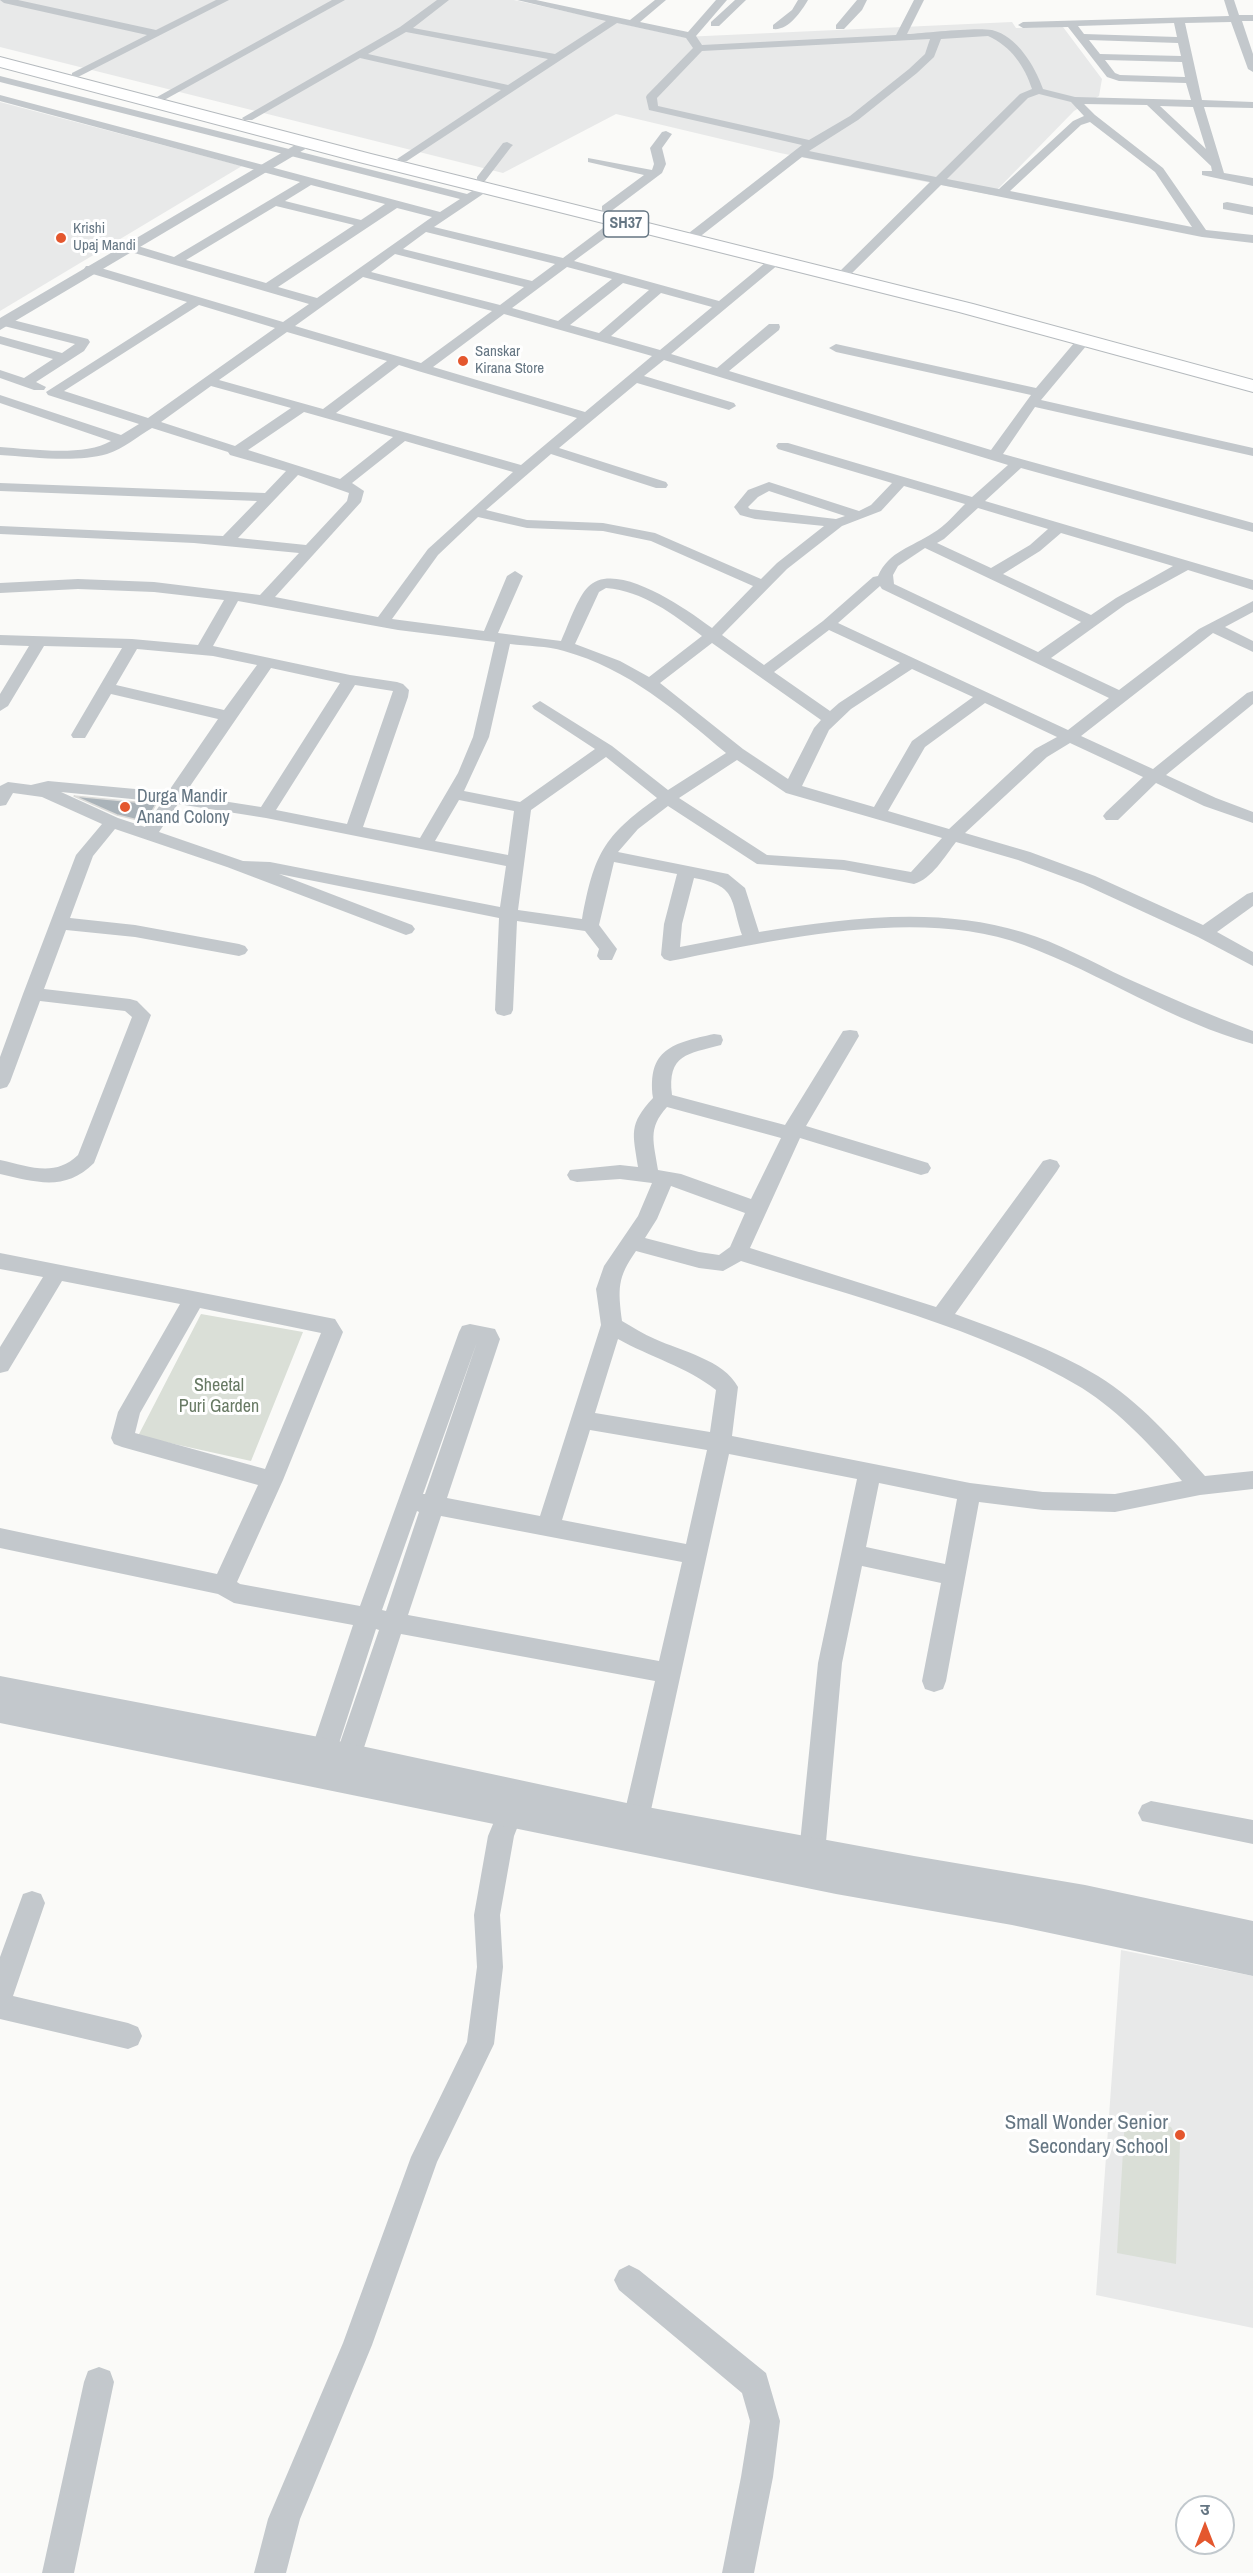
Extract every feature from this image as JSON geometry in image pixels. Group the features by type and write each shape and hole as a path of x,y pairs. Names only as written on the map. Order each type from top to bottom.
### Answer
{"main road":[{"path":"0,55 403,159 483,183 606,209 693,236 1082,331 1143,350 1253,378"},
{"name":"SH37","path":"0,62 307,142 483,183 619,222 693,236 775,261 845,274 1085,339 1143,350 1253,386"},
{"path":"1143,350 1253,369"}],"street":[{"path":"4,0 158,33"},
{"path":"76,75 224,0"},
{"path":"162,97 340,0"},
{"path":"248,118 404,29 444,0"},
{"path":"522,0 632,24 694,41 979,33 997,36 1024,60 1038,91"},
{"path":"722,0 651,97 653,108 811,144"},
{"path":"694,41 741,0"},
{"path":"777,27 796,12 803,0"},
{"path":"840,27 858,8 862,0"},
{"path":"901,36 919,0"},
{"path":"1229,0 1249,43 1252,64"},
{"path":"632,24 654,2"},
{"path":"1023,25 1253,18"},
{"path":"403,159 615,20"},
{"path":"1179,21 1191,80 1217,170"},
{"path":"1071,24 1111,75 1119,78 1191,80"},
{"path":"404,29 557,58"},
{"path":"693,236 811,144 854,118 913,72 930,56 937,35"},
{"path":"1082,37 1183,40"},
{"path":"359,55 510,89"},
{"path":"1097,57 1187,59"},
{"path":"0,79 468,198"},
{"path":"845,274 1024,96 1038,91 1075,100 1253,105"},
{"path":"0,98 442,216"},
{"path":"1075,100 1091,117 1159,170 1202,232"},
{"path":"1149,101 1217,170 1253,182"},
{"path":"1002,193 1077,123 1091,117"},
{"path":"606,209 660,167 656,148 666,134"},
{"path":"3,323 307,142"},
{"path":"0,451 84,454 105,450 123,440 468,198 483,183 507,145"},
{"path":"799,153 1202,232 1253,239"},
{"path":"592,160 653,174"},
{"path":"1203,173 1217,170"},
{"path":"176,261 309,181"},
{"path":"276,202 362,224"},
{"path":"268,287 394,204"},
{"path":"1227,206 1253,211"},
{"path":"423,368 619,222"},
{"path":"424,228 563,262 722,306"},
{"path":"128,247 320,303"},
{"path":"394,250 533,285"},
{"path":"382,622 433,552 475,512 775,261"},
{"path":"90,270 588,417"},
{"path":"362,273 501,309 662,355 1018,464 1253,528"},
{"path":"560,326 621,278"},
{"path":"601,338 659,288"},
{"path":"53,392 195,302"},
{"path":"3,323 83,342 83,346 26,382"},
{"path":"719,373 774,327"},
{"path":"994,456 1036,398 1085,339"},
{"path":"0,340 64,358"},
{"path":"836,348 1253,452"},
{"path":"325,414 397,360"},
{"path":"0,374 235,452 342,484 357,491 354,502 264,600"},
{"path":"635,378 729,406"},
{"path":"209,381 523,470"},
{"path":"0,399 123,440"},
{"path":"235,452 302,407"},
{"path":"342,484 403,436"},
{"path":"783,446 1253,585"},
{"path":"548,449 661,485"},
{"path":"1018,464 939,536 892,563 885,575 887,586 1121,697"},
{"path":"228,540 295,470"},
{"path":"649,684 713,635 782,566 837,523 876,508 901,481"},
{"path":"837,523 755,515 745,512 741,507 744,501 761,487 769,486 860,516"},
{"path":"0,487 268,497"},
{"path":"475,512 527,524 603,527 655,537 763,585"},
{"path":"993,574 1035,548 1059,527"},
{"path":"0,530 228,540 310,550"},
{"path":"926,543 1092,621"},
{"path":"1040,658 1121,601 1188,564"},
{"path":"425,844 466,773 481,737 496,638 515,576"},
{"path":"764,672 828,624 878,580"},
{"path":"566,646 594,590 603,583 617,585 651,597 693,620 831,719"},
{"path":"0,588 78,584 154,588 264,600 382,622 566,646 614,664 659,689 737,753 792,789 1024,856 1089,879 1204,933 1253,960"},
{"path":"203,650 233,597"},
{"path":"540,706 606,749 668,798 750,854 764,860 844,864 914,878 926,868 953,835 1041,753 1070,736 1204,632 1253,606"},
{"path":"828,624 1210,802 1253,818"},
{"path":"1213,627 1253,647"},
{"path":"0,640 132,644 203,650 268,661 350,681 388,685 401,690 353,830"},
{"path":"0,706 39,641"},
{"path":"79,735 132,644"},
{"path":"149,834 268,661"},
{"path":"792,789 822,728 844,705 913,662"},
{"path":"0,673 21,674"},
{"path":"266,813 350,681"},
{"path":"107,688 228,716"},
{"path":"879,813 918,744 985,696"},
{"path":"1112,816 1154,776 1249,704"},
{"path":"504,1010 508,914 513,862 523,807 606,749"},
{"path":"590,926 608,855 624,833 668,798 737,753"},
{"path":"0,801 8,787 35,789 48,786 173,798 266,813 513,862"},
{"path":"35,789 112,822 240,866 405,929"},
{"path":"454,794 523,807"},
{"path":"0,1082 85,855 112,822"},
{"path":"608,855 722,878 736,888 753,940"},
{"path":"240,866 270,867 508,914 590,926 608,949 606,956"},
{"path":"687,871 673,924 670,955 839,926 944,923 974,926 1017,937 1058,953 1149,995 1253,1038"},
{"path":"1204,933 1253,898"},
{"path":"58,923 135,931 239,950"},
{"path":"0,1167 38,1175 58,1174 72,1171 87,1158 142,1015 130,1005 33,994"},
{"path":"632,1242 699,1260 723,1263 738,1252 792,1131 823,1075 850,1036"},
{"path":"663,1099 659,1081 666,1059 681,1047 714,1040"},
{"path":"663,1099 792,1131 921,1168"},
{"path":"548,1527 612,1325 607,1289 614,1266 647,1219 657,1176 643,1131 646,1117 663,1099"},
{"path":"941,1317 1050,1166"},
{"path":"577,1174 620,1172 657,1176 757,1209"},
{"path":"738,1252 941,1317 1023,1348 1091,1383 1151,1431 1200,1486"},
{"path":"0,1261 327,1325 332,1332 272,1480 225,1586"},
{"path":"0,1365 57,1272"},
{"path":"194,1299 129,1412 122,1438 272,1480"},
{"path":"612,1325 645,1344 707,1371 727,1387 720,1443 636,1819"},
{"path":"470,1332 482,1334 489,1339 394,1621 332,1766 368,1616 408,1500 470,1332"},
{"path":"582,1420 720,1443 970,1492 1043,1502 1115,1503 1200,1486 1253,1480"},
{"path":"812,1852 830,1663 870,1472"},
{"path":"934,1681 970,1492"},
{"path":"408,1500 695,1555"},
{"path":"0,1538 225,1586 234,1593 669,1673"},
{"path":"853,1554 954,1576"},
{"path":"0,1689 332,1766 510,1813 836,1879 1147,1937 1253,1960"},
{"path":"0,1710 636,1819 1085,1900 1253,1936"},
{"path":"270,2573 284,2519 357,2345 425,2157 480,2044 490,1967 487,1915 501,1836 510,1813"},
{"path":"1151,1813 1253,1832"},
{"path":"0,1995 32,1903"},
{"path":"0,2006 128,2036"},
{"path":"629,2280 755,2384 765,2421 757,2477 738,2573"},
{"path":"58,2573 99,2382"}],"shaded area":[{"path":"0,0 514,0 683,37 1012,22 1016,28 1063,27 1102,79 1099,96 1074,111 992,195 780,153 616,114 503,173 0,47"},
{"name":"Krishi Upaj Mandi","path":"0,102 242,166 0,311"},
{"name":"Small Wonder Senior Secondary School","path":"1121,1950 1253,1976 1253,2328 1096,2295"}],"green space":[{"name":"Sheetal Puri Garden","path":"201,1314 303,1332 251,1461 138,1436"},
{"path":"1125,2118 1171,2127 1180,2143 1176,2264 1117,2253"}],"building":[{"name":"Durga Mandir Anand Colony","path":"74,796 156,804 146,822 117,815"}],"place":[{"name":"Krishi Upaj Mandi","path":"61,238"},
{"name":"Sanskar Kirana Store","path":"463,361"},
{"name":"Durga Mandir Anand Colony","path":"125,807"},
{"name":"Small Wonder Senior Secondary School","path":"1180,2135"}]}
